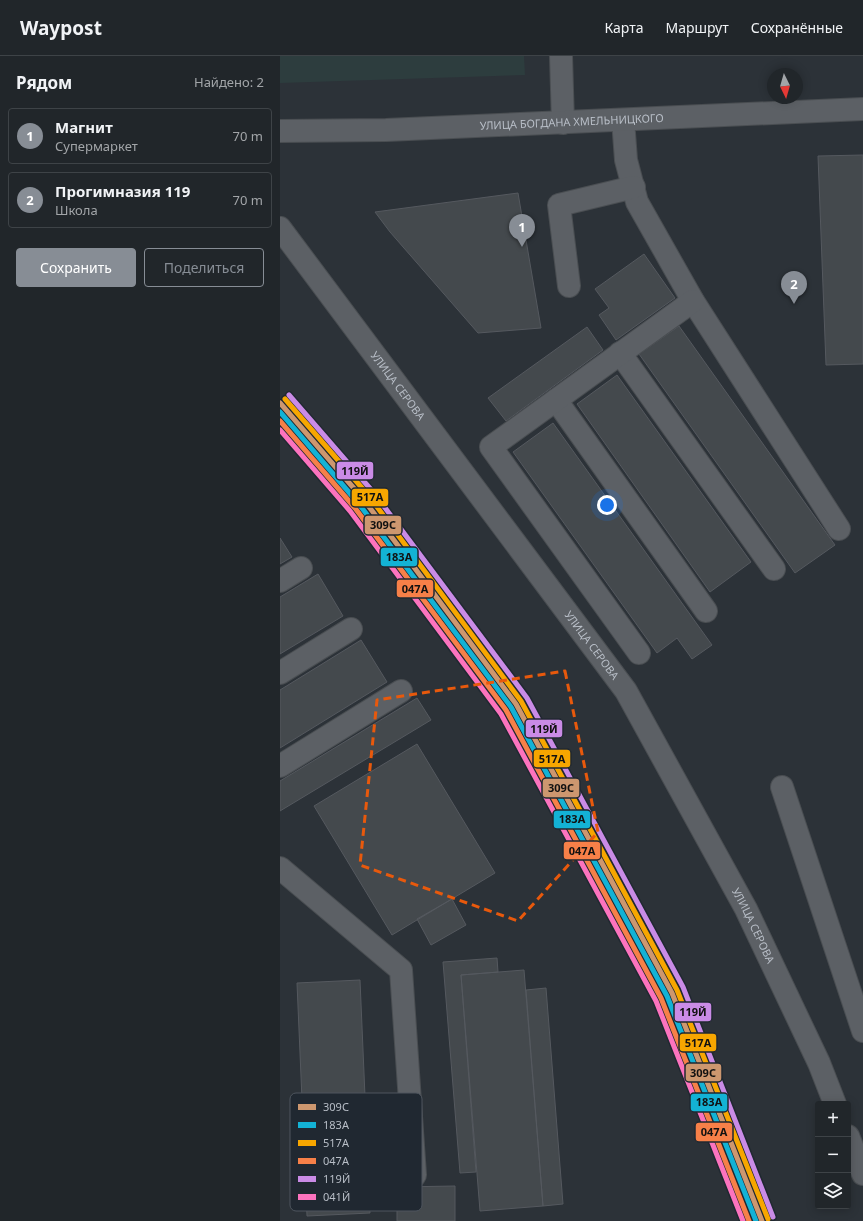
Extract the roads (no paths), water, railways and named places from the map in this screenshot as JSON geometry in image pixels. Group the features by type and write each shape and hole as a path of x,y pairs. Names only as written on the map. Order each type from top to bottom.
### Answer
{"street":[{"path":"561,56 563,123"},
{"name":"УЛИЦА БОГДАНА ХМЕЛЬНИЦКОГО","path":"280,131 386,130 863,109"},
{"path":"623,120 626,160 637,202 693,301 839,529"},
{"path":"570,286 559,205 634,187"},
{"name":"УЛИЦА СЕРОВА","path":"280,228 626,691 746,909 819,1063 834,1101"},
{"path":"639,653 491,447 693,301"},
{"path":"620,353 774,569"},
{"path":"556,400 706,611"},
{"path":"280,581 301,568"},
{"path":"280,673 351,629"},
{"path":"280,766 401,691"},
{"path":"782,787 863,1032"},
{"path":"280,868 401,970 409,1093"},
{"path":"855,1146 863,1174"}],"place":[{"name":"Магнит","path":"522,247"},
{"name":"Прогимназия 119","path":"794,304"}]}
